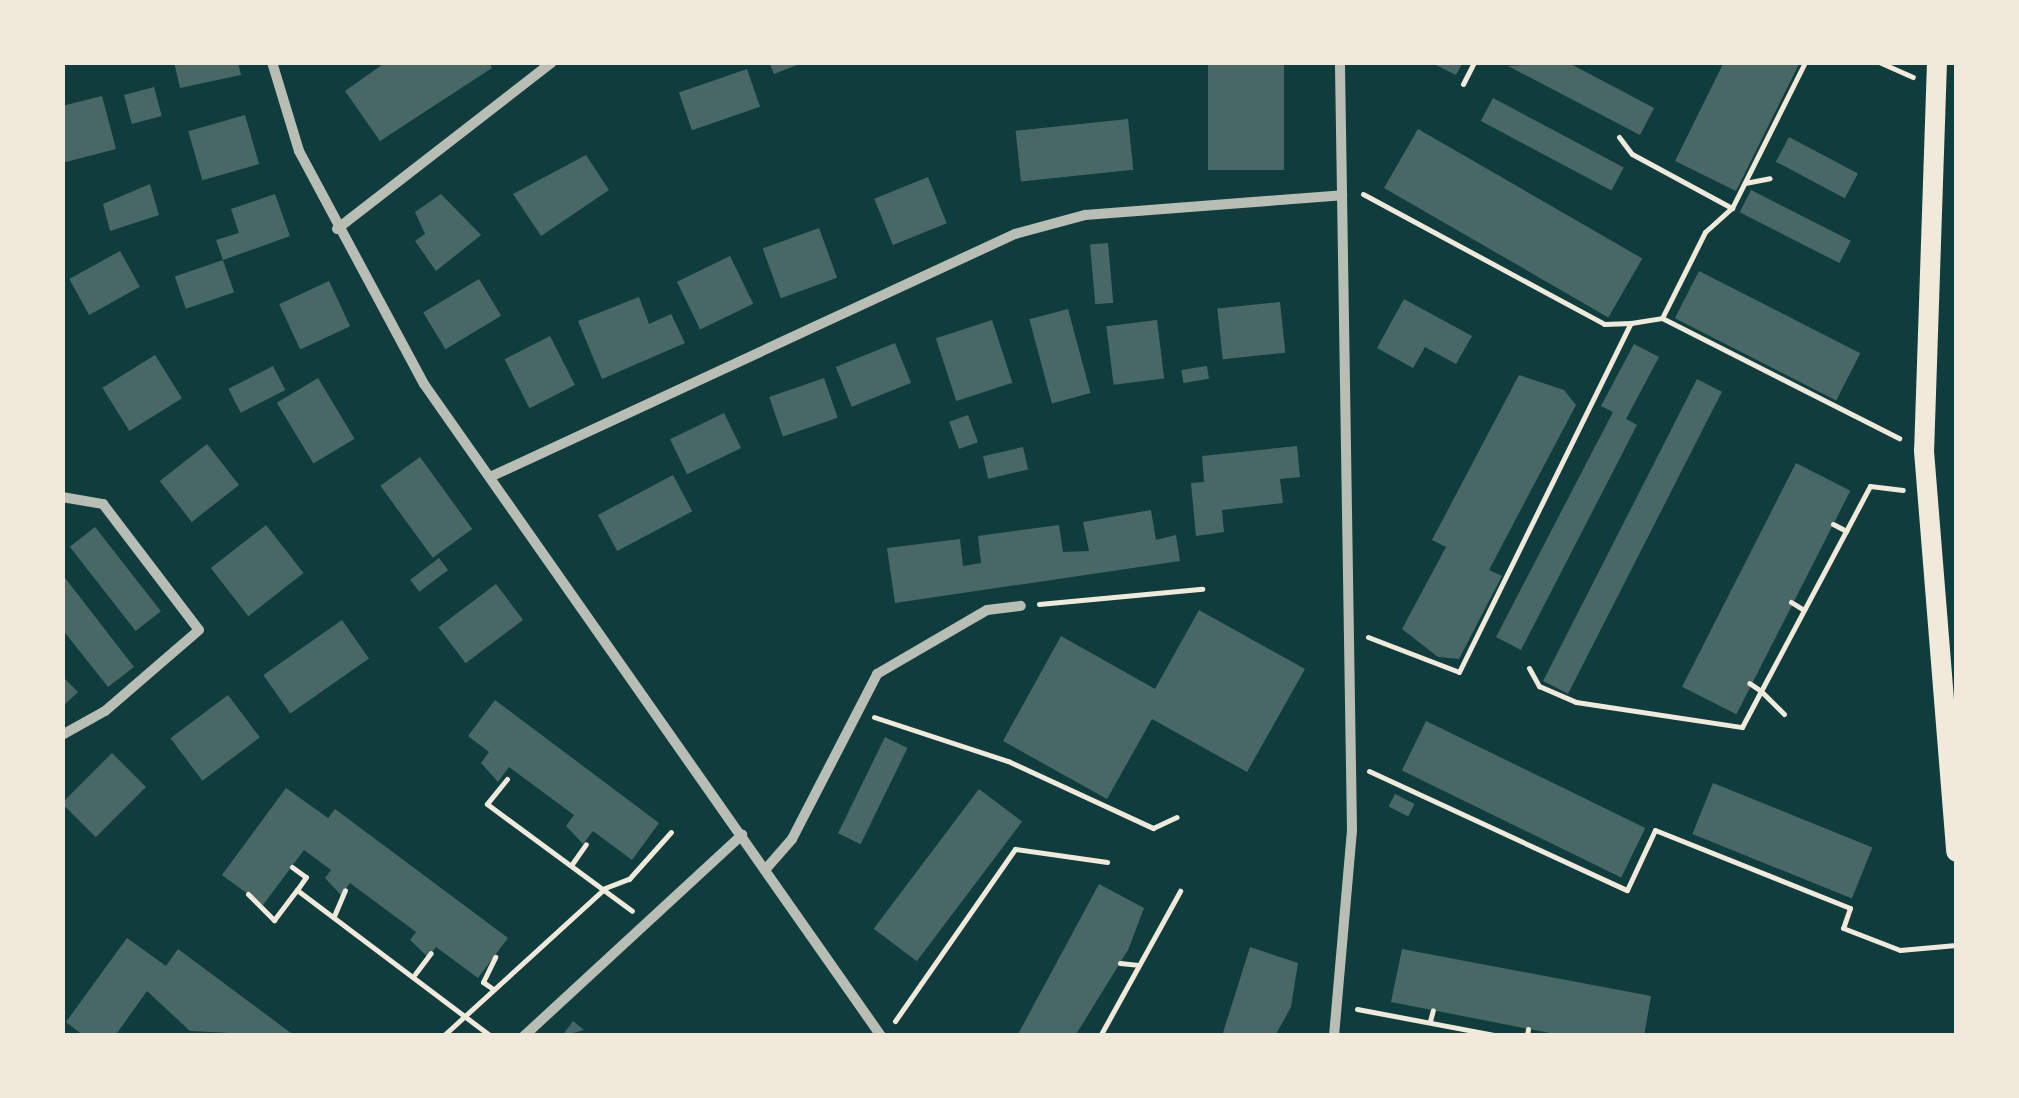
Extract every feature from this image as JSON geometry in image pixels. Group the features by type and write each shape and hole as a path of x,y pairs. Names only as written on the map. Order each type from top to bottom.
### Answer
{"main road":[{"path":"1937,69 1924,450 1956,852"}],"street":[{"path":"272,62 337,229 424,384 883,1036"},
{"path":"337,229 552,62"},
{"path":"1334,1036 1339,1006 1351,768 1340,62"},
{"path":"490,478 1015,234 1086,215 1342,195"},
{"path":"62,498 104,504 199,630 105,711 62,734"},
{"path":"766,870 792,840 877,674 987,610 1021,606"},
{"path":"524,1036 742,836"}],"path":[{"path":"1462,84 1474,62"},
{"path":"1662,318 1705,232 1732,208 1805,62"},
{"path":"1878,62 1937,69"},
{"path":"1619,137 1632,154 1732,208"},
{"path":"1745,183 1770,178"},
{"path":"1342,195 1372,193 1604,324 1662,318 1924,450"},
{"path":"1350,630 1460,672 1631,323"},
{"path":"1528,668 1539,686 1576,702 1742,727 1870,486 1926,492"},
{"path":"1833,524 1846,531"},
{"path":"1021,606 1202,589"},
{"path":"1792,602 1804,610"},
{"path":"1749,683 1784,714"},
{"path":"857,712 1008,762 1153,828 1177,817"},
{"path":"1351,768 1378,772 1627,890 1655,830 1850,908 1843,928 1900,950 1956,945"},
{"path":"507,778 487,804 604,888 646,924"},
{"path":"443,1036 604,888 630,879 671,832"},
{"path":"572,864 586,844"},
{"path":"883,1036 1015,849 1107,862"},
{"path":"248,894 274,920 306,877 292,867"},
{"path":"297,890 466,1013 491,1036"},
{"path":"334,916 350,894 345,890"},
{"path":"1100,1036 1180,891"},
{"path":"415,976 431,952"},
{"path":"492,989 483,982 495,957"},
{"path":"1120,963 1138,966"},
{"path":"1339,1006 1500,1036"},
{"path":"1430,1022 1433,1010"}],"building":[{"path":"174,62 238,62 241,75 180,88"},
{"path":"386,62 489,62 492,68 380,141 345,91"},
{"path":"769,62 796,62 797,65 774,74"},
{"path":"1208,62 1284,62 1284,170 1208,170"},
{"path":"1430,62 1463,62 1456,75"},
{"path":"1567,62 1654,108 1640,135 1508,66"},
{"path":"1724,62 1800,62 1736,191 1675,161"},
{"path":"747,69 760,107 692,130 679,92"},
{"path":"154,87 162,116 132,124 124,95"},
{"path":"102,96 116,149 62,163 62,106"},
{"path":"1493,98 1624,167 1611,190 1481,121"},
{"path":"245,115 259,164 202,180 188,131"},
{"path":"1128,119 1133,170 1021,182 1016,131"},
{"path":"1418,129 1642,258 1608,317 1384,188"},
{"path":"1789,137 1858,174 1845,198 1776,162"},
{"path":"586,155 609,190 541,236 513,194"},
{"path":"928,177 947,223 893,245 874,199"},
{"path":"150,184 159,215 110,231 103,204"},
{"path":"1751,190 1851,241 1839,263 1740,212"},
{"path":"275,194 290,236 223,260 216,240 239,233 231,209"},
{"path":"441,194 481,235 436,271 415,241 425,234 415,212"},
{"path":"819,228 837,278 781,298 763,249"},
{"path":"1108,243 1113,303 1095,304 1090,245"},
{"path":"120,251 140,287 89,315 69,279"},
{"path":"730,256 753,304 700,329 677,282"},
{"path":"223,260 234,292 186,309 175,277"},
{"path":"1699,271 1860,353 1836,400 1675,318"},
{"path":"479,279 501,316 445,349 423,312"},
{"path":"329,281 350,326 300,350 279,304"},
{"path":"639,297 649,324 671,314 685,343 602,379 578,321"},
{"path":"1404,299 1472,336 1456,364 1425,347 1413,368 1377,348"},
{"path":"1280,302 1285,353 1223,359 1217,309"},
{"path":"1068,309 1091,393 1052,403 1029,319"},
{"path":"992,320 1012,383 956,401 936,338"},
{"path":"1157,320 1164,379 1114,385 1106,326"},
{"path":"550,336 575,385 530,408 505,359"},
{"path":"895,343 911,383 852,407 836,367"},
{"path":"1634,344 1659,357 1626,419 1637,425 1521,650 1496,637 1613,412 1601,406"},
{"path":"155,355 182,398 129,431 102,388"},
{"path":"273,366 285,390 241,413 228,389"},
{"path":"1207,366 1209,379 1183,383 1181,370"},
{"path":"1519,375 1564,390 1576,405 1489,570 1502,576 1459,659 1438,657 1402,629 1446,547 1432,540"},
{"path":"318,378 355,439 313,464 277,403"},
{"path":"824,378 838,418 783,437 769,397"},
{"path":"1697,379 1722,392 1568,694 1543,681"},
{"path":"724,413 741,448 687,474 670,439"},
{"path":"968,415 978,442 959,449 949,422"},
{"path":"207,444 239,485 192,522 160,481"},
{"path":"1297,446 1300,477 1280,479 1283,503 1222,510 1224,532 1196,536 1191,483 1204,482 1202,456"},
{"path":"1023,447 1028,469 988,479 983,456"},
{"path":"420,457 472,529 433,558 380,486"},
{"path":"1796,463 1850,491 1736,714 1682,687"},
{"path":"673,475 692,511 617,551 598,515"},
{"path":"1151,510 1156,540 1176,535 1180,561 895,603 887,548 960,539 963,566 981,563 978,536 1059,525 1063,552 1089,551 1083,522"},
{"path":"266,525 304,573 248,616 211,568"},
{"path":"95,527 161,611 136,631 70,547"},
{"path":"439,558 448,570 419,592 410,580"},
{"path":"62,574 134,667 108,687 62,629"},
{"path":"496,584 523,620 466,663 438,627"},
{"path":"1199,610 1305,669 1247,772 1152,719 1107,799 1003,741 1061,636 1155,689"},
{"path":"342,620 369,659 290,714 263,675"},
{"path":"62,676 78,692 62,707"},
{"path":"228,695 260,737 202,781 170,738"},
{"path":"495,700 659,823 632,860 593,831 583,844 566,826 574,815 509,767 498,782 481,763 489,752 468,736"},
{"path":"1426,721 1645,828 1621,877 1402,770"},
{"path":"885,737 907,748 861,844 838,833"},
{"path":"112,753 146,787 96,837 62,803"},
{"path":"1713,783 1872,847 1852,898 1692,834"},
{"path":"286,788 328,818 335,809 508,938 478,978 436,947 428,957 410,940 416,932 350,883 341,895 325,878 331,870 304,850 263,905 222,875"},
{"path":"979,789 1022,821 917,961 874,929"},
{"path":"1395,794 1415,804 1408,816 1389,806"},
{"path":"1099,884 1144,908 1128,950 1075,1036 1017,1036"},
{"path":"127,938 166,966 178,949 295,1036 190,1031 147,991 115,1036 84,1036 66,1022"},
{"path":"1250,947 1298,963 1291,1007 1275,1036 1222,1036"},
{"path":"1402,949 1651,996 1644,1036 1565,1036 1391,1002"},
{"path":"573,1021 584,1030 562,1036"}]}
